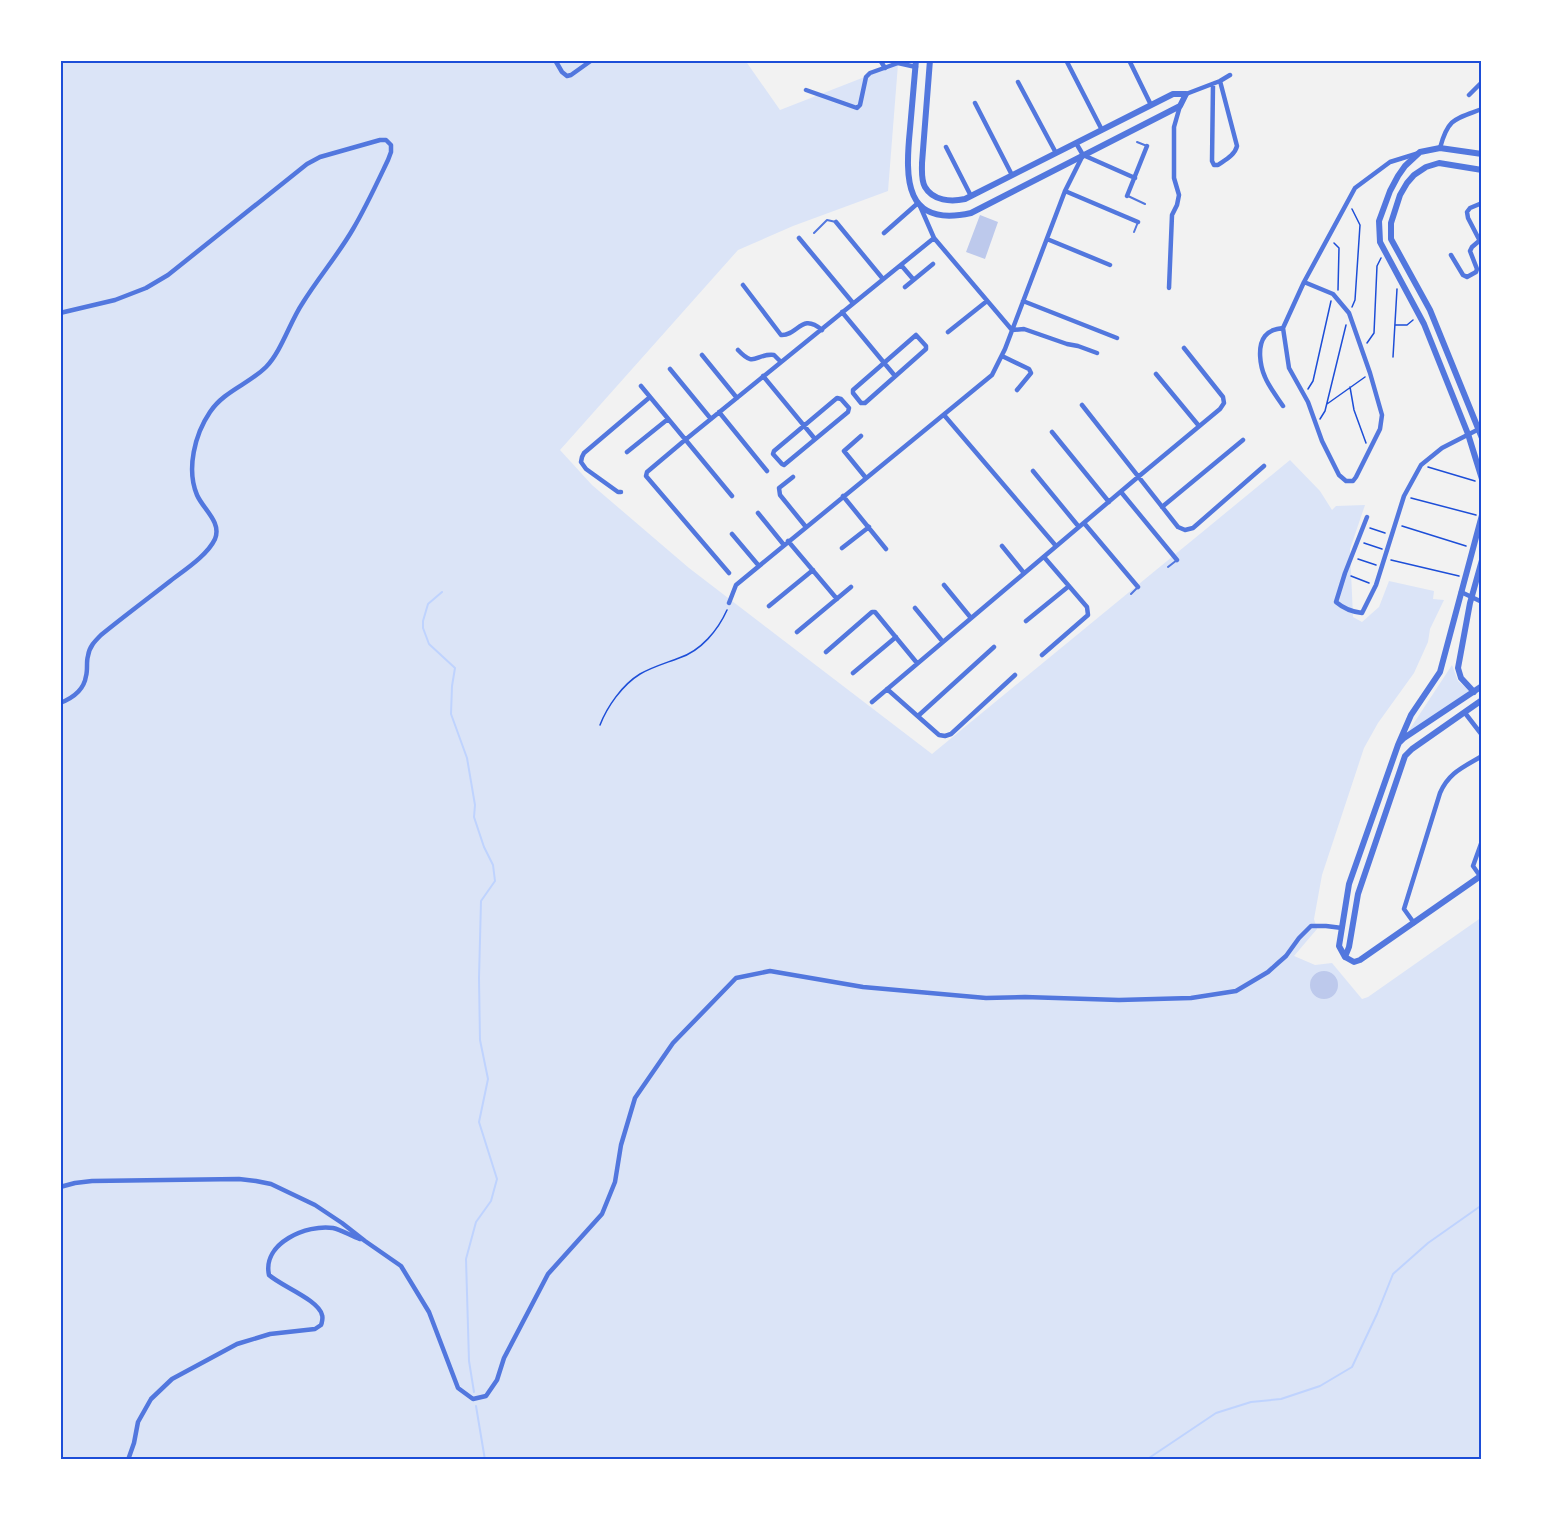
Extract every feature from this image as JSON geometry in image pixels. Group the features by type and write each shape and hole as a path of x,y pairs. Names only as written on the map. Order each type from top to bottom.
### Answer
{"street":[{"path":"557,61 562,72 567,76 592,60"},
{"path":"880,60 885,68"},
{"path":"930,60 922,177 924,186 930,193 943,200 954,202 971,196 1173,94 1186,94 1214,84 1230,75"},
{"path":"1066,60 1102,130"},
{"path":"1129,60 1151,105"},
{"path":"806,90 857,108 860,105 866,77 870,73 902,63 916,63 907,157 908,179 913,194 934,238 1012,330"},
{"path":"1214,84 1212,161 1214,165 1218,165 1236,150 1237,146 1220,81"},
{"path":"1018,82 1056,153"},
{"path":"1469,95 1482,82"},
{"path":"914,89 928,90"},
{"path":"1169,288 1172,215 1179,195 1174,178 1174,127 1186,94"},
{"path":"975,103 1012,175"},
{"path":"919,204 930,213 943,216 971,213 1180,106"},
{"path":"1440,148 1444,132 1451,122 1482,109"},
{"path":"60,313 115,300 146,288 168,275 307,164 320,157 380,140 386,140 391,146 388,160 353,230 301,305 275,354 266,367 221,399 202,428 196,445 193,482 197,495 215,522 217,530 214,539 193,563 101,635 91,646 82,688 74,697 60,703"},
{"path":"1076,143 1083,155 1135,178"},
{"path":"1127,196 1147,146"},
{"path":"946,147 971,196"},
{"path":"1304,282 1333,294 1349,313 1382,415 1380,429 1353,481 1346,481 1339,475 1322,441 1304,394 1289,368 1282,328 1304,282 1355,188 1390,162 1420,152 1440,148 1482,154"},
{"path":"1420,152 1405,166 1390,191 1379,221 1380,242 1419,316 1468,434 1482,481"},
{"path":"729,603 736,585 992,375 1002,356 1065,191 1083,155"},
{"path":"1482,170 1439,163 1426,167 1407,183 1391,223 1391,239 1430,310 1482,438"},
{"path":"1065,191 1138,222"},
{"path":"1451,255 1463,275 1467,277 1476,272 1477,268 1470,251 1472,246 1481,243 1467,212 1482,202"},
{"path":"884,233 919,204"},
{"path":"836,222 883,279"},
{"path":"799,238 853,303"},
{"path":"729,573 646,474 934,238"},
{"path":"1047,239 1110,266"},
{"path":"905,287 933,264"},
{"path":"901,265 913,279"},
{"path":"743,285 781,335 785,336 803,324 815,324 822,330"},
{"path":"948,332 987,301"},
{"path":"1023,301 1117,338"},
{"path":"1419,316 1430,310"},
{"path":"842,312 895,376"},
{"path":"1282,328 1265,336 1260,353 1265,377 1283,406"},
{"path":"1012,330 1024,329 1097,353"},
{"path":"914,336 918,336 926,346 926,349 865,403 861,403 853,390 884,363 914,336"},
{"path":"872,702 1220,409 1224,403 1223,397 1184,348"},
{"path":"738,350 747,359 751,360 769,354 774,355 781,362"},
{"path":"702,355 737,398"},
{"path":"1002,356 1029,369 1031,373 1017,390"},
{"path":"670,369 711,419"},
{"path":"1156,374 1199,426"},
{"path":"763,376 815,439"},
{"path":"641,386 732,496"},
{"path":"621,492 586,469 581,462 582,457 650,397"},
{"path":"837,398 849,408 848,412 783,465 773,454 774,451 804,426 837,398"},
{"path":"1082,405 1178,527 1185,530 1193,528 1264,466"},
{"path":"719,412 767,471"},
{"path":"944,415 1056,546"},
{"path":"627,452 668,419"},
{"path":"1367,517 1336,602 1357,613 1362,613 1376,585 1404,496 1421,465 1442,448 1479,429"},
{"path":"1052,432 1109,502"},
{"path":"861,436 844,451 866,478"},
{"path":"1162,507 1243,440"},
{"path":"1033,471 1138,587"},
{"path":"793,477 779,488 780,495 806,526"},
{"path":"1121,492 1177,560"},
{"path":"843,496 886,549"},
{"path":"758,513 813,570 837,599"},
{"path":"1482,516 1440,672 1411,716 1398,745 1349,884 1339,946 1345,957 1354,962 1360,960 1481,876 1473,866 1482,841"},
{"path":"842,548 869,527"},
{"path":"732,534 759,566"},
{"path":"1002,546 1024,573"},
{"path":"1042,655 1088,615 1087,607 1044,556"},
{"path":"1474,692 1461,678 1458,668 1482,560"},
{"path":"769,606 813,570"},
{"path":"944,585 971,618"},
{"path":"1026,621 1069,586"},
{"path":"797,632 851,587"},
{"path":"1461,592 1482,602"},
{"path":"915,608 943,642"},
{"path":"826,652 872,612 876,613 917,663"},
{"path":"853,674 896,637"},
{"path":"918,716 994,647"},
{"path":"887,689 939,735 945,736 951,734 1015,675"},
{"path":"1398,745 1404,738 1482,686"},
{"path":"1345,957 1349,947 1358,894 1408,752 1482,700"},
{"path":"1465,713 1482,735"},
{"path":"1414,923 1404,909 1440,793 1446,781 1457,771 1482,756"},
{"path":"1384,784 1394,788"},
{"path":"60,1187 92,1181 239,1179 271,1184 288,1191 315,1205 401,1266 429,1312 458,1388 473,1399 486,1396 497,1380 504,1358 548,1274 602,1214 615,1182 621,1145 635,1098 673,1043 736,978 770,971 863,987 986,998 1119,1000 1191,998 1236,991 1268,972 1286,956 1311,926 1342,928"},
{"path":"128,1460 138,1422 151,1399 172,1379 237,1344 270,1334 315,1329 321,1325 323,1316 318,1308 269,1275 268,1268 272,1256 284,1241 303,1231 319,1227 335,1228 365,1241"}],"lane":[{"path":"1137,142 1147,146"},
{"path":"1127,196 1145,204"},
{"path":"814,233 827,220 836,222"},
{"path":"1134,232 1138,222"},
{"path":"1168,567 1177,560"},
{"path":"1131,594 1138,587"}],"path":[{"path":"1316,424 1327,405 1349,313 1355,300 1360,225 1348,201"},
{"path":"1328,237 1339,248 1337,300"},
{"path":"1362,352 1374,333 1377,266 1384,251"},
{"path":"1393,357 1398,275"},
{"path":"1304,394 1313,381 1333,294"},
{"path":"1395,325 1407,325 1419,316"},
{"path":"1327,405 1370,373"},
{"path":"1350,387 1354,410 1367,445 1370,447"},
{"path":"1421,465 1482,481"},
{"path":"1404,496 1482,516"},
{"path":"1395,524 1473,548"},
{"path":"1363,526 1392,536"},
{"path":"1357,541 1387,550"},
{"path":"1351,557 1381,567"},
{"path":"1384,558 1465,578"},
{"path":"1345,573 1376,585"},
{"path":"600,725 603,716 620,693 639,674 680,658 697,648 714,633 729,603"}],"shaded area":[{"path":"60,60 745,60 780,110 898,64 888,191 793,226 738,250 560,450 592,485 689,568 932,754 1290,460 1320,491 1332,510 1336,506 1365,505 1350,549 1353,617 1362,622 1379,607 1389,581 1434,591 1433,599 1444,600 1430,629 1428,642 1414,673 1378,723 1364,748 1322,875 1314,919 1317,929 1294,956 1315,965 1332,963 1362,999 1482,917 1482,1460 60,1460"},
{"path":"1452,665 1458,681 1472,693 1406,735"}],"building":[{"path":"980,215 998,222 985,259 966,252"},
{"path":"1324,971 1334,975 1338,985 1334,995 1324,999 1314,995 1310,985 1314,975"}],"waterway":[{"path":"442,592 428,604 423,628 429,644 455,668 451,714 467,758 475,805 474,817 493,865 495,881 481,901 480,1040 488,1079 479,1122 497,1179 491,1201 476,1222 466,1259 469,1361 474,1392"},
{"path":"1146,1460 1216,1413 1251,1402 1281,1399 1320,1386 1352,1367 1393,1274 1428,1243 1482,1205"},
{"path":"476,1406 485,1460"}]}
